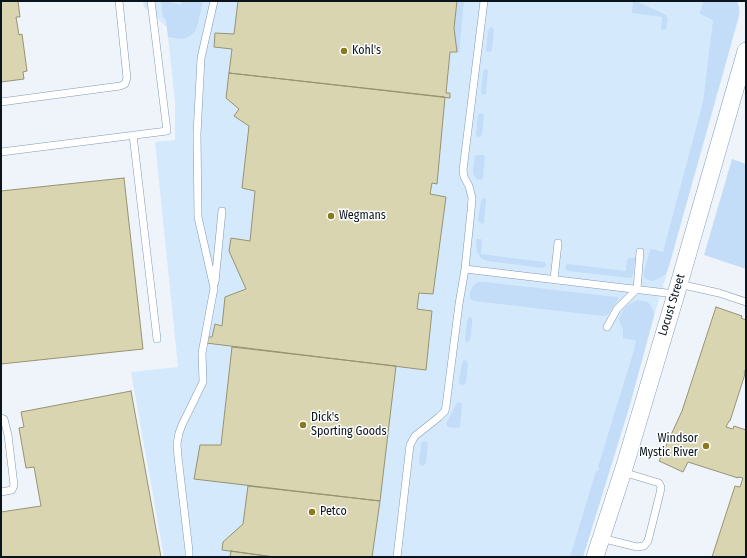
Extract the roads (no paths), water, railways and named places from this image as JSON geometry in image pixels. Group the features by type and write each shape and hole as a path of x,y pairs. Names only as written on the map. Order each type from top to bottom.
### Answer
{"street":[{"name":"Locust Street","path":"594,557 623,472 746,51"}],"lane":[{"path":"1,102 120,86 125,84 127,78 119,1"},
{"path":"1,152 167,131 151,1"},
{"path":"214,1 201,58 197,142 198,217 214,288"},
{"path":"397,557 410,445 415,436 439,417 445,410 465,269 472,198 463,170 484,1"},
{"path":"133,135 157,339"},
{"path":"190,555 177,444 182,425 203,382 202,353 214,288 222,211"},
{"path":"554,279 558,243"},
{"path":"607,327 617,309 637,289 640,252"},
{"path":"465,269 637,289 677,289 719,293 746,302"},
{"path":"1,418 4,419 8,435 13,464 14,485 12,490 1,492"},
{"path":"601,538 637,547 644,546 648,542 660,493 660,483 623,472"}],"place":[{"name":"Kohl's","path":"344,51"},
{"name":"Wegmans","path":"331,216"},
{"name":"Dick's Sporting Goods","path":"303,425"},
{"name":"Windsor Mystic River","path":"706,446"},
{"name":"Petco","path":"312,512"}]}
